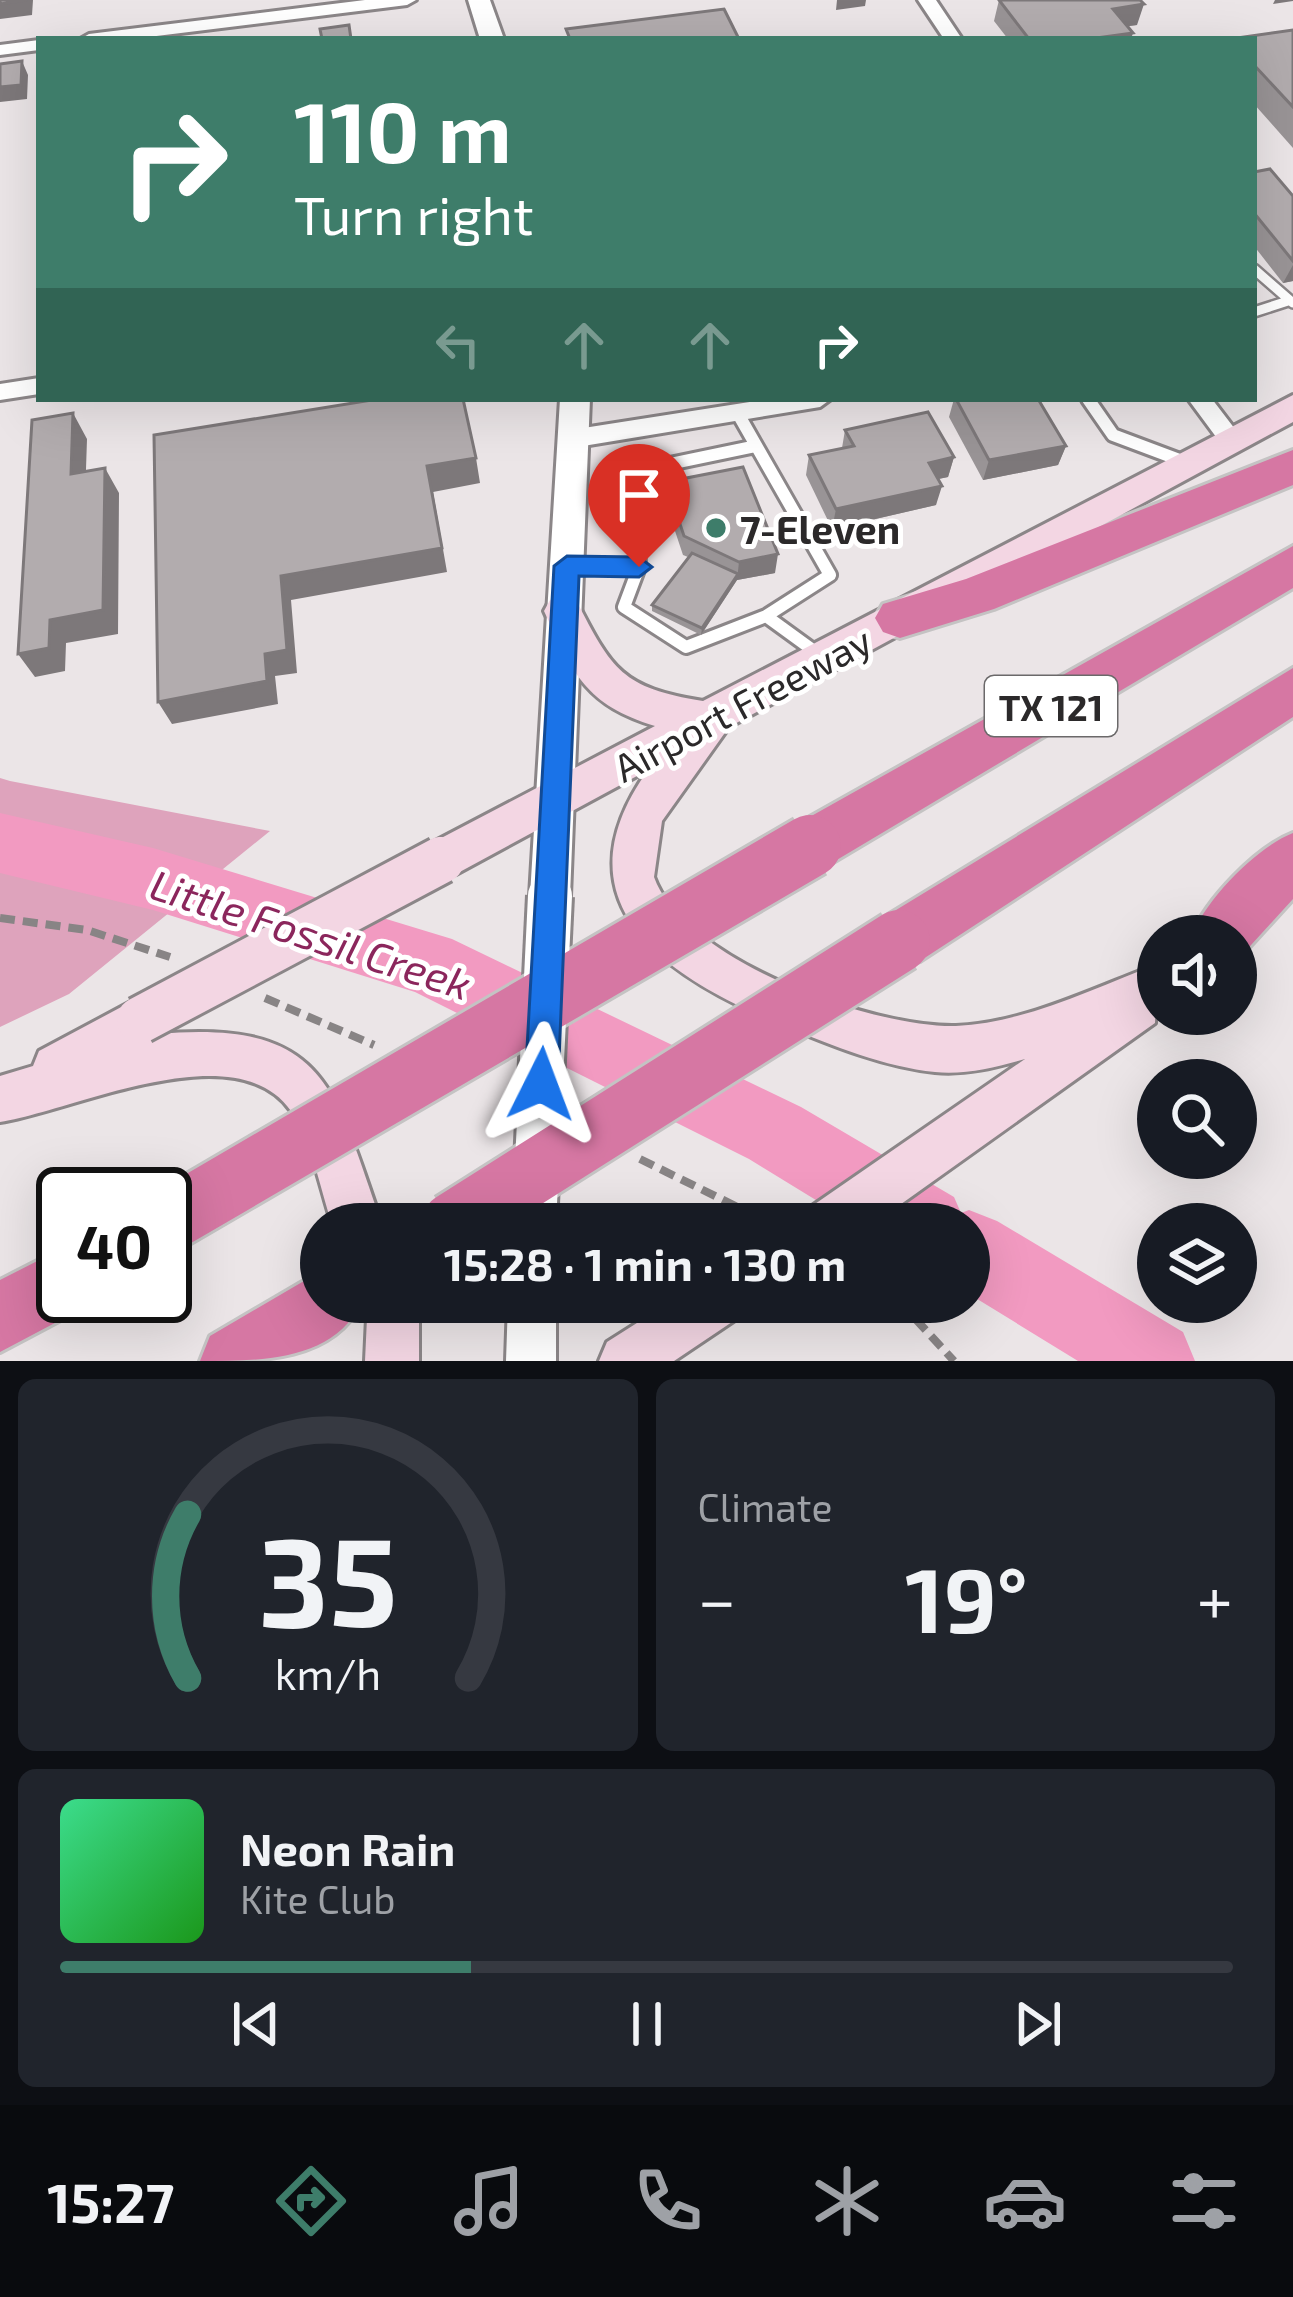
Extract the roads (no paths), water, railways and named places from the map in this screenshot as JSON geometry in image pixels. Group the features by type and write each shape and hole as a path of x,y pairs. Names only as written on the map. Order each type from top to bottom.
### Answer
{"highway":[{"path":"900,618 977,595 1293,467"},
{"name":"TX 121","path":"192,1207 1293,565"},
{"name":"TX 121","path":"485,1203 1293,690"},
{"path":"1240,915 1293,859"},
{"path":"0,1318 36,1297"},
{"path":"235,1361 300,1320"}],"main road":[{"name":"Airport Freeway","path":"1,1099 441,860 712,720 948,587 1293,407"},
{"path":"563,611 589,670 605,689 654,710 712,720 659,787 630,862 637,892 656,922 713,972 847,1026 952,1050 998,1043 1137,997"},
{"path":"1257,924 1293,899"},
{"path":"860,1203 1137,1006"},
{"path":"1,1099 149,1056 210,1055 266,1065 306,1090 349,1203"},
{"path":"392,1361 393,1323"},
{"path":"626,1361 685,1323"}],"street":[{"path":"113,36 406,0"},
{"path":"479,0 491,36"},
{"path":"927,0 951,36"},
{"path":"0,50 36,45"},
{"path":"0,392 36,386"},
{"path":"536,1203 563,611 577,438 575,402"},
{"path":"577,438 801,402"},
{"path":"1201,402 1230,439"},
{"path":"531,1361 532,1323"}],"lane":[{"path":"1257,272 1290,302"},
{"path":"1257,311 1290,302"},
{"path":"1090,402 1114,435 1185,463"},
{"path":"737,412 757,446 830,575 766,616 686,647 624,607 639,567 636,470 757,446"},
{"path":"567,566 639,567"},
{"path":"766,616 810,648"}],"waterway":[{"name":"Little Fossil Creek","path":"0,843 153,879 428,963 775,1133 892,1203"},
{"name":"Little Fossil Creek","path":"990,1262 1154,1361"}],"place":[{"name":"7-Eleven","path":"716,528"}]}
